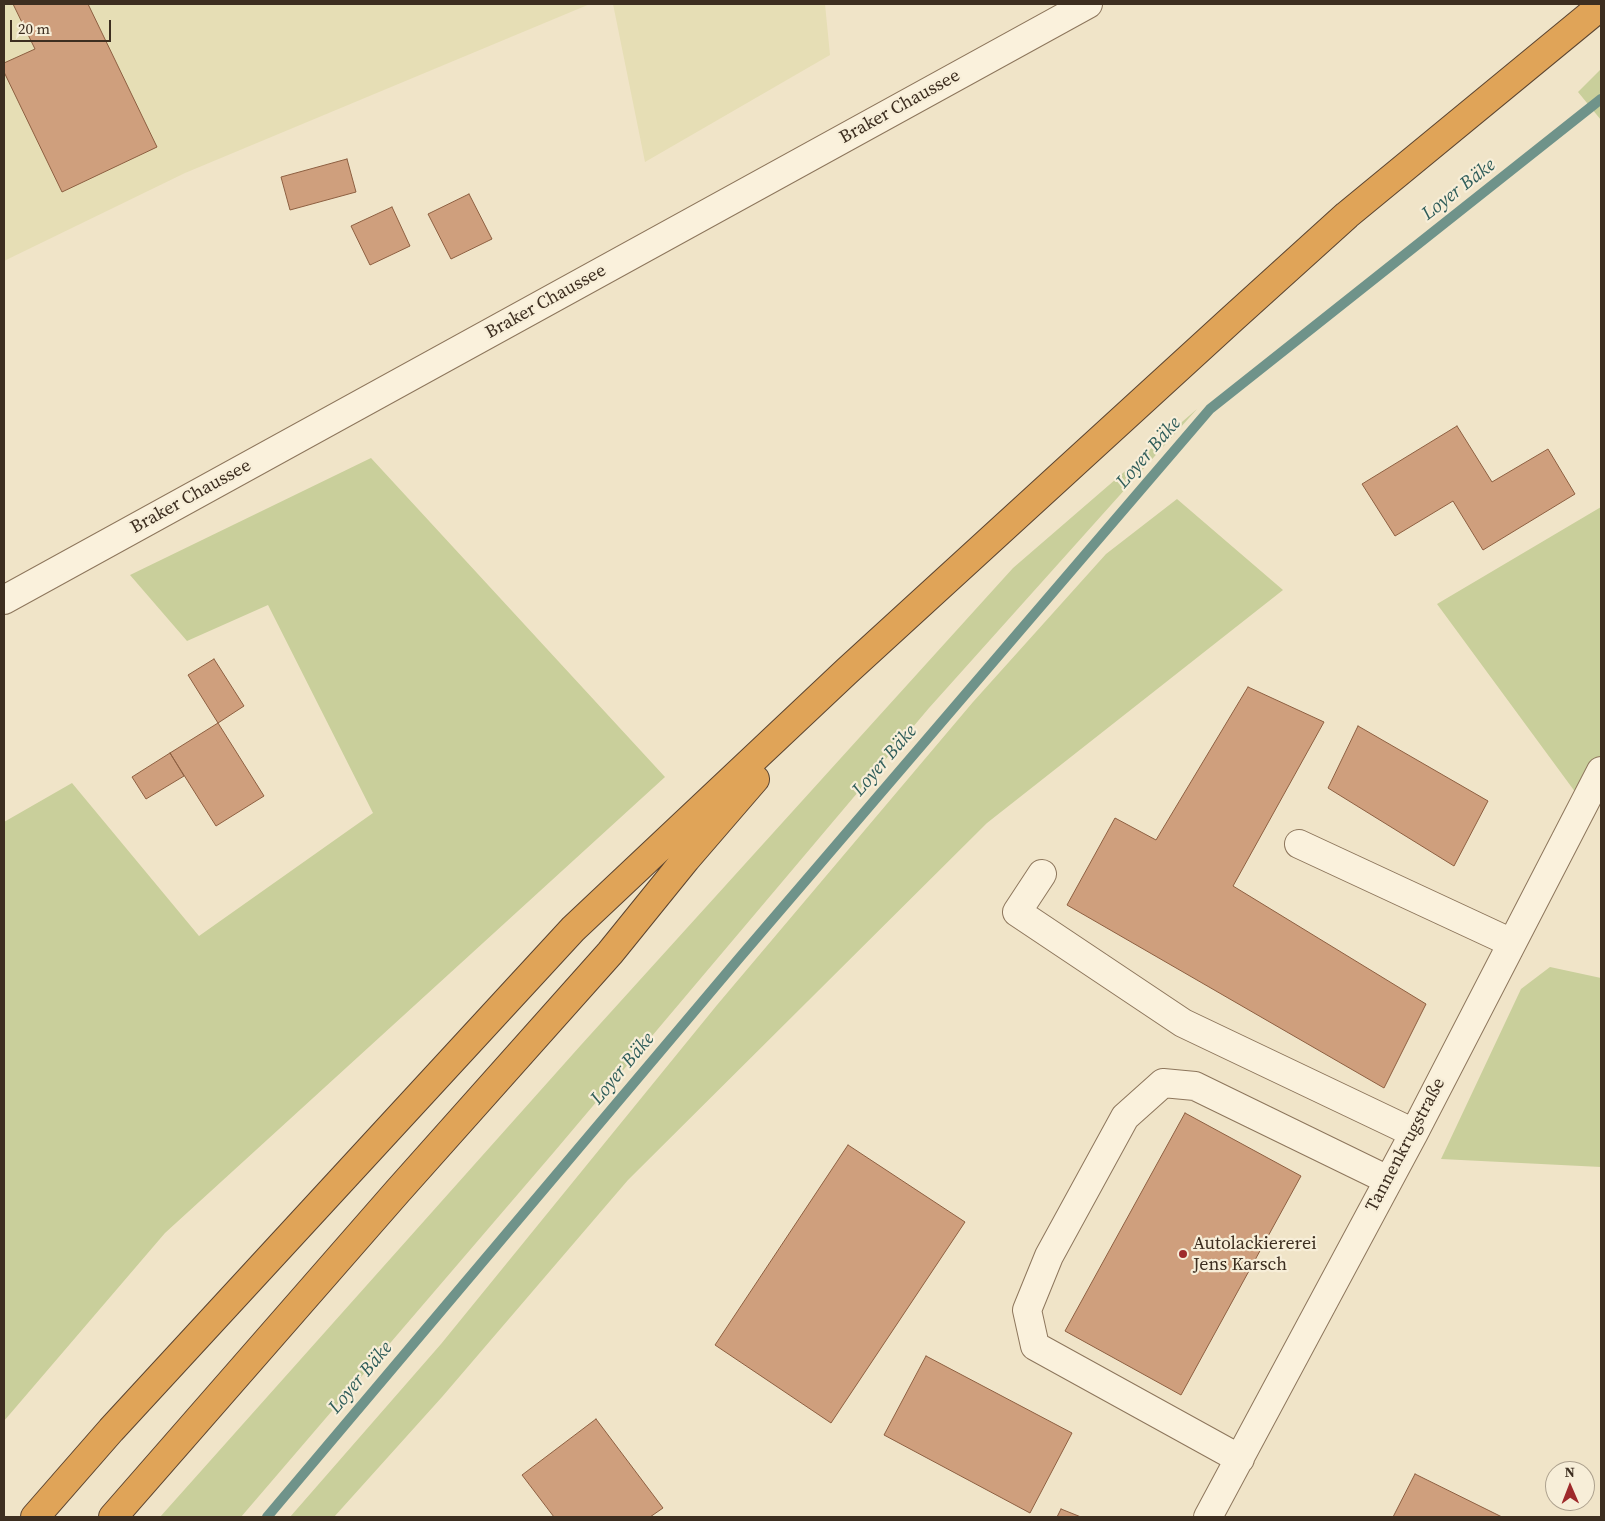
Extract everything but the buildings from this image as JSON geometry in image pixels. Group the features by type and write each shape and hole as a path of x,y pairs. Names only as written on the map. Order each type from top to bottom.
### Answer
{"highway":[{"path":"35,1517 111,1430 573,929 847,671 1225,325 1348,215 1601,6"},
{"path":"113,1517 397,1192 610,953 686,859 847,671"}],"street":[{"name":"Braker Chaussee","path":"4,600 1088,4"},
{"name":"Tannenkrugstraße","path":"1208,1517 1414,1133 1601,771"},
{"path":"1299,844 1512,943"},
{"path":"1042,874 1017,912 1183,1023 1414,1133"},
{"path":"1240,1459 1035,1346 1027,1310 1049,1256 1125,1117 1163,1083 1195,1086 1388,1180"}],"shaded area":[{"path":"4,4 590,4 185,173 4,261"},
{"path":"613,4 825,4 830,55 645,162"}],"green space":[{"path":"1601,69 1601,120 1578,92"},
{"path":"1197,409 929,708 554,1152 241,1517 160,1517 581,1045 1013,568"},
{"path":"371,458 665,777 165,1233 4,1421 4,822 72,783 199,936 373,813 268,605 187,641 130,575"},
{"path":"1177,499 1283,590 987,823 628,1180 442,1397 334,1517 290,1517 441,1344 717,1005 973,702 1106,554"},
{"path":"1601,507 1601,771 1584,804 1437,604"},
{"path":"1550,967 1601,978 1601,1167 1441,1159 1521,989"}],"waterway":[{"name":"Loyer Bäke","path":"267,1517 741,956 1210,409 1601,99"}],"place":[{"name":"Autolackiererei Jens Karsch","path":"1183,1254"}]}
